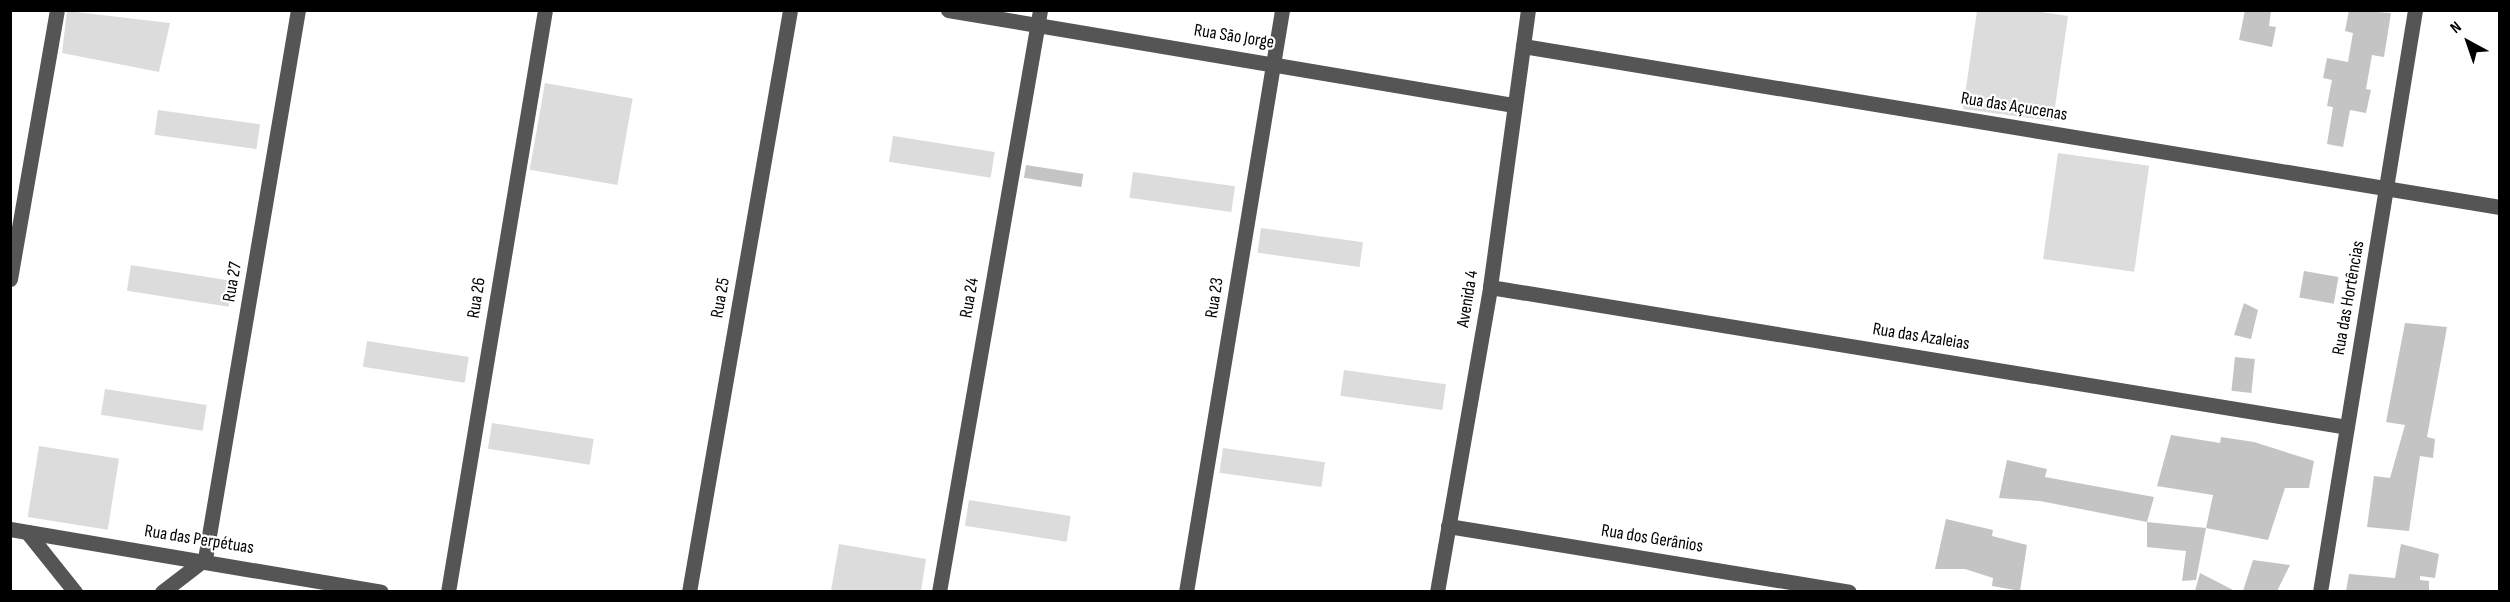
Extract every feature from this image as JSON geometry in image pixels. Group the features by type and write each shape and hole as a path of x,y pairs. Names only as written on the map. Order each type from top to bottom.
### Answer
{"street":[{"name":"Rua 27","path":"205,559 298,10"},
{"name":"Rua 26","path":"448,591 544,10"},
{"name":"Rua 25","path":"689,591 790,10"},
{"name":"Rua São Jorge","path":"948,10 1039,18 1274,63 1514,105"},
{"name":"Rua 23","path":"1186,591 1282,10"},
{"name":"Avenida 4","path":"1437,591 1490,286 1528,10"},
{"name":"Rua das Hortências","path":"2320,591 2415,10"},
{"path":"10,279 57,11"},
{"name":"Rua 24","path":"939,591 1039,18"},
{"name":"Rua das Açucenas","path":"1523,46 2499,207"},
{"name":"Rua das Azaleias","path":"1490,286 2346,427"},
{"name":"Rua dos Gerânios","path":"1448,526 1850,591"},
{"name":"Rua das Perpétuas","path":"10,529 205,559 381,591"},
{"path":"27,532 75,591"},
{"path":"162,591 205,559"}],"shaded area":[{"path":"2029,10 2068,16 2053,121 1963,109 1977,11"},
{"path":"67,11 170,23 159,72 62,53"},
{"path":"545,83 633,98 617,185 530,170"},
{"path":"158,110 260,124 257,149 155,135"},
{"path":"893,136 995,152 991,178 889,162"},
{"path":"2058,153 2149,166 2134,272 2043,259"},
{"path":"1133,172 1235,186 1231,212 1129,198"},
{"path":"1261,228 1363,242 1360,267 1258,253"},
{"path":"131,265 233,281 229,307 127,291"},
{"path":"367,341 469,357 465,383 363,367"},
{"path":"1344,370 1446,384 1442,410 1340,396"},
{"path":"105,389 207,405 203,431 101,415"},
{"path":"492,423 594,439 590,465 488,449"},
{"path":"39,446 119,459 108,530 28,517"},
{"path":"1223,448 1325,462 1322,487 1220,473"},
{"path":"969,500 1071,516 1067,542 965,526"},
{"path":"839,544 926,559 921,591 831,591"}],"building":[{"path":"2245,10 2271,10 2269,26 2276,27 2272,47 2239,40"},
{"path":"2349,10 2391,13 2384,57 2372,55 2366,89 2371,90 2366,113 2350,110 2343,147 2327,144 2333,107 2327,106 2332,80 2323,78 2327,58 2348,62 2353,33 2345,31"},
{"path":"1026,165 1083,174 1081,187 1024,178"},
{"path":"2304,271 2338,277 2334,304 2299,298"},
{"path":"2244,303 2258,310 2251,339 2234,335"},
{"path":"2405,323 2447,327 2427,437 2435,439 2433,458 2420,456 2409,531 2367,527 2374,476 2390,478 2405,425 2386,422"},
{"path":"2235,357 2255,359 2251,393 2231,391"},
{"path":"2171,435 2220,443 2221,437 2254,442 2314,461 2309,488 2285,488 2268,540 2206,528 2213,495 2157,486"},
{"path":"2007,460 2047,469 2045,477 2154,497 2147,522 2040,501 1999,498"},
{"path":"1946,519 1993,530 1992,536 2027,545 2020,591 1992,586 1993,578 1965,569 1935,569"},
{"path":"2147,522 2206,528 2196,580 2182,581 2186,551 2147,547"},
{"path":"2401,544 2439,554 2435,578 2420,576 2420,580 2429,581 2429,591 2346,591 2349,574 2395,578"},
{"path":"2253,560 2290,565 2277,591 2243,591"},
{"path":"2200,573 2235,591 2195,591"}]}
